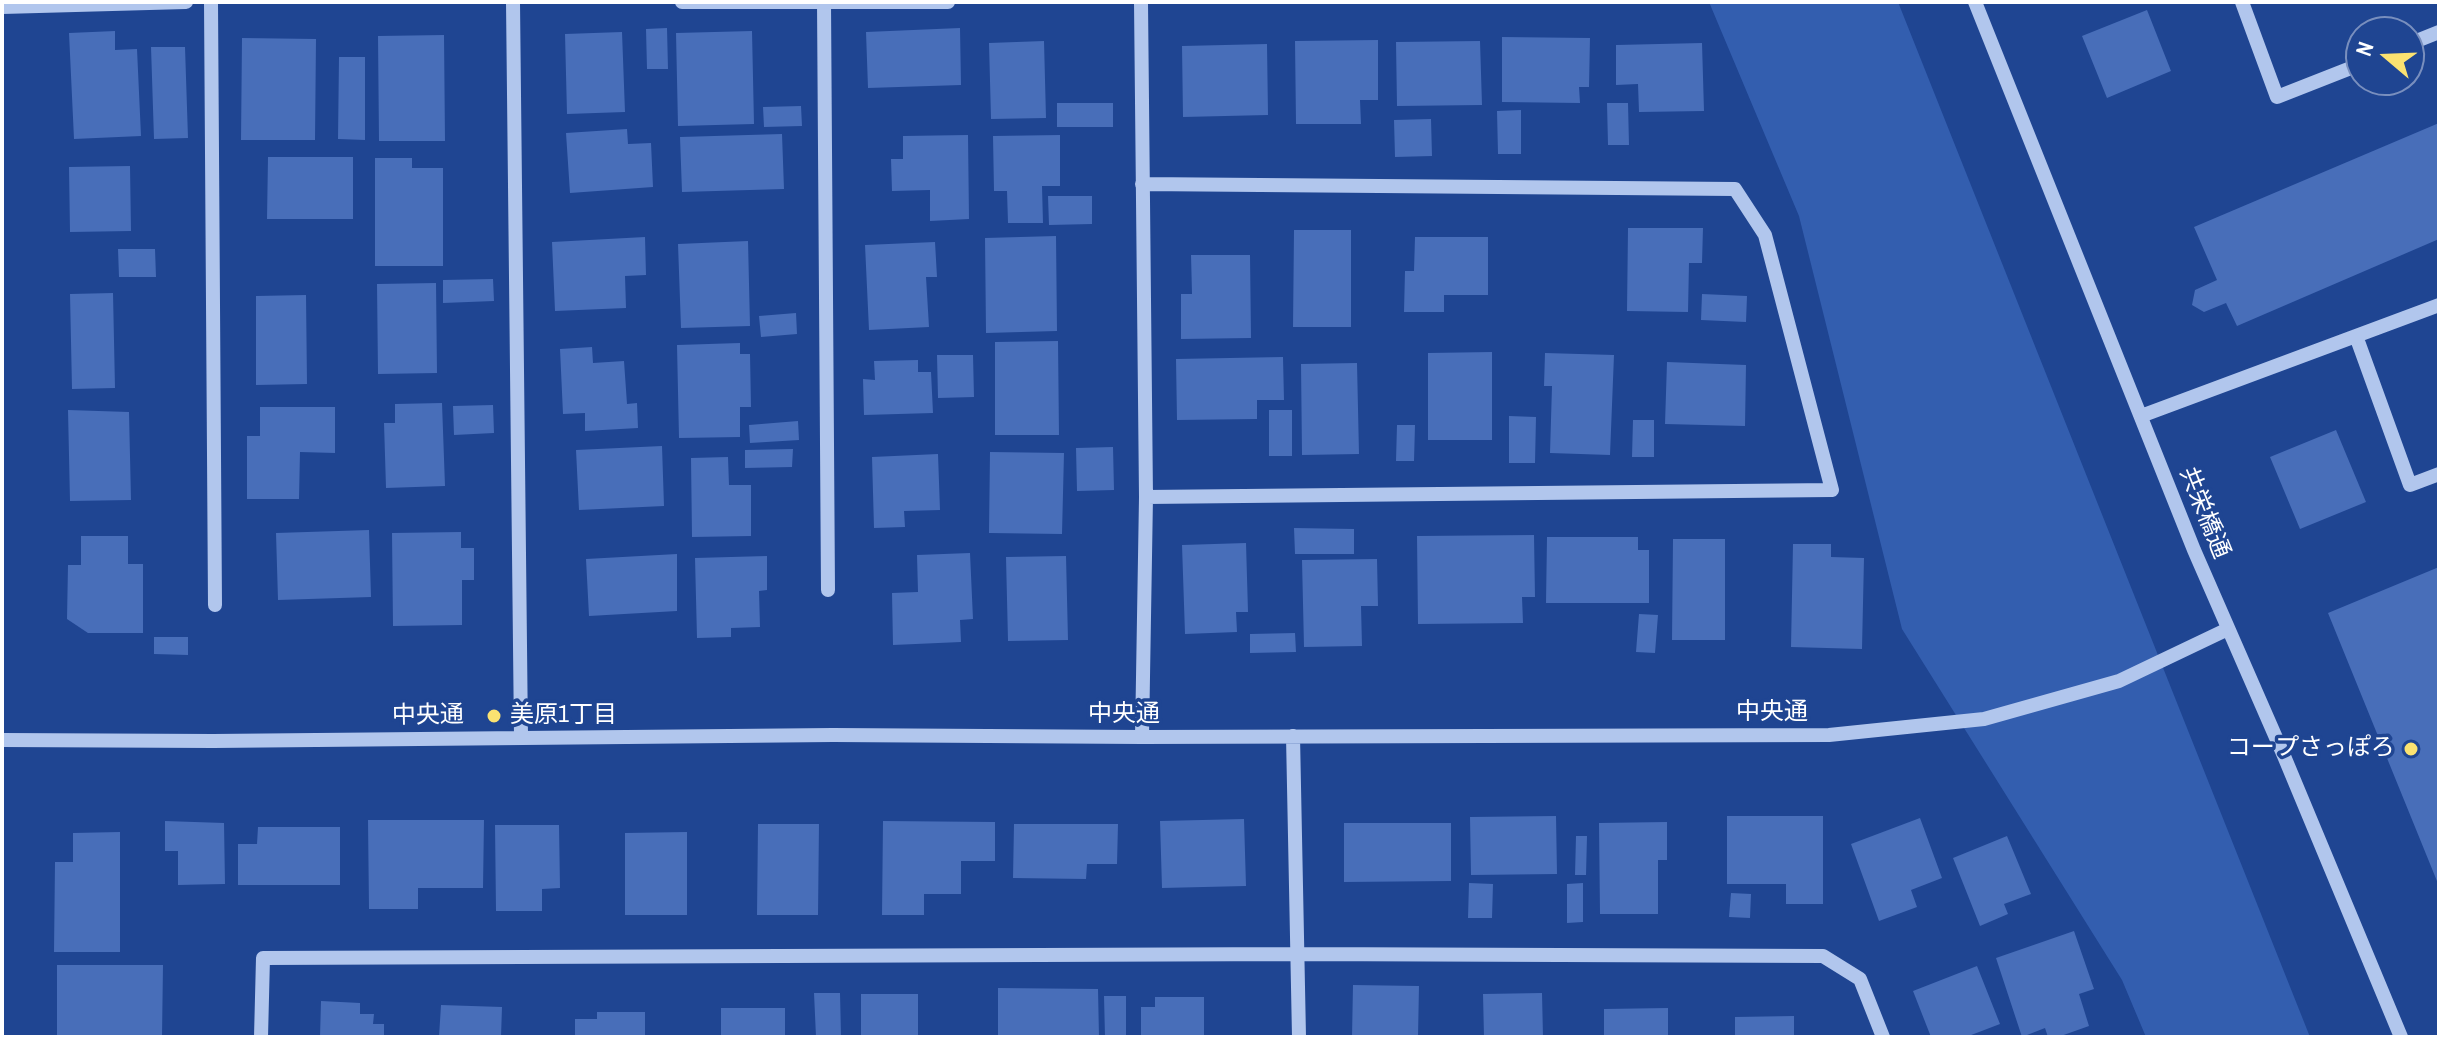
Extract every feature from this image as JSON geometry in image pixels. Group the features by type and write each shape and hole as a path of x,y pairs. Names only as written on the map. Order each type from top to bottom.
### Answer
{"street":[{"path":"2,7 186,2"},
{"path":"211,2 215,605"},
{"path":"513,2 521,737"},
{"path":"682,2 948,2"},
{"path":"1141,2 1146,497 1142,737"},
{"name":"共栄橋通","path":"1975,2 2228,629 2401,1037"},
{"path":"2242,2 2277,97 2345,70"},
{"path":"824,3 828,590"},
{"path":"1142,184 1735,189 1765,235 1832,490 1146,497"},
{"path":"2141,416 2439,305"},
{"path":"2356,336 2410,485 2439,474"},
{"name":"中央通","path":"2,740 833,735 1829,735 1984,719 2119,681 2228,629"},
{"path":"1293,736 1299,1037"},
{"path":"261,1037 263,958 1298,954 1823,956 1860,979 1883,1037"}],"shaded area":[{"path":"1709,2 1898,2 2310,1037 2146,1037 2122,980 1902,629 1799,216"}],"building":[{"path":"2147,10 2171,71 2107,98 2082,36"},
{"path":"667,28 668,69 647,69 646,29"},
{"path":"960,28 961,85 868,88 866,32"},
{"path":"115,31 115,50 137,49 141,136 74,139 69,33"},
{"path":"752,31 754,124 678,126 676,33"},
{"path":"622,32 625,112 567,114 565,34"},
{"path":"444,35 445,141 379,141 378,36"},
{"path":"1502,37 1590,38 1589,87 1579,87 1580,103 1502,102"},
{"path":"242,38 316,39 315,140 241,140"},
{"path":"1378,40 1378,100 1360,100 1361,124 1296,124 1295,41"},
{"path":"1044,41 1046,118 991,119 989,43"},
{"path":"1480,41 1482,105 1397,106 1396,42"},
{"path":"1702,43 1704,111 1639,112 1638,84 1616,85 1616,45"},
{"path":"1267,44 1268,115 1183,117 1182,46"},
{"path":"151,47 185,47 188,138 154,139"},
{"path":"339,57 365,57 365,140 338,139"},
{"path":"1057,103 1113,103 1113,127 1057,127"},
{"path":"1607,103 1628,103 1629,145 1608,145"},
{"path":"801,106 802,126 764,127 763,107"},
{"path":"1521,110 1521,154 1498,154 1497,111"},
{"path":"1431,119 1432,156 1395,157 1394,120"},
{"path":"2439,123 2439,239 2237,326 2226,303 2204,312 2192,305 2195,290 2217,280 2194,227"},
{"path":"627,129 628,144 651,143 653,187 570,193 566,133"},
{"path":"782,134 784,189 682,192 680,137"},
{"path":"968,135 969,219 930,221 930,190 892,191 891,159 903,159 903,136"},
{"path":"1060,135 1060,186 1042,186 1043,223 1008,223 1007,191 994,191 993,136"},
{"path":"268,157 353,157 353,219 267,219"},
{"path":"375,158 412,158 412,168 443,168 443,266 375,266"},
{"path":"130,166 131,231 70,232 69,167"},
{"path":"1048,196 1092,196 1092,224 1049,225"},
{"path":"1628,228 1703,228 1702,263 1689,263 1688,312 1627,311"},
{"path":"1294,230 1351,230 1351,327 1293,327"},
{"path":"1056,236 1057,331 986,333 985,238"},
{"path":"645,237 646,275 625,276 626,308 555,311 552,242"},
{"path":"1415,237 1488,237 1488,295 1444,295 1444,312 1404,312 1405,271 1414,271"},
{"path":"748,241 750,326 681,328 678,244"},
{"path":"935,242 937,277 926,277 929,327 869,330 865,245"},
{"path":"118,249 155,249 156,277 119,277"},
{"path":"1191,255 1250,255 1251,338 1181,339 1181,294 1192,294"},
{"path":"493,279 494,301 443,303 443,280"},
{"path":"436,283 437,373 378,374 377,284"},
{"path":"113,293 115,388 72,389 70,294"},
{"path":"1702,294 1747,296 1746,322 1701,320"},
{"path":"306,295 307,384 256,385 256,296"},
{"path":"796,313 797,334 761,337 759,316"},
{"path":"1058,341 1059,435 995,435 995,342"},
{"path":"740,343 740,354 750,354 751,407 740,407 740,437 679,438 677,345"},
{"path":"592,347 593,363 624,361 627,404 637,403 638,428 585,431 585,413 563,414 560,349"},
{"path":"1492,352 1492,440 1428,440 1428,353"},
{"path":"1545,353 1614,355 1610,455 1550,453 1552,386 1544,386"},
{"path":"937,355 973,355 974,397 938,398"},
{"path":"1283,357 1284,400 1257,400 1257,419 1177,420 1176,359"},
{"path":"918,360 918,372 931,372 933,413 864,415 863,379 875,380 874,361"},
{"path":"1667,362 1746,365 1745,426 1665,424"},
{"path":"1357,363 1359,454 1302,455 1301,364"},
{"path":"442,403 445,486 386,488 384,423 395,423 395,404"},
{"path":"493,405 494,433 454,435 453,406"},
{"path":"260,407 335,407 335,453 300,452 299,499 247,499 247,436 260,436"},
{"path":"68,410 129,412 131,500 70,501"},
{"path":"1269,410 1292,410 1292,456 1269,456"},
{"path":"1509,416 1536,417 1535,463 1509,463"},
{"path":"1633,420 1654,420 1654,457 1632,457"},
{"path":"798,421 799,440 750,443 749,425"},
{"path":"1397,425 1415,425 1414,461 1396,461"},
{"path":"2336,430 2366,502 2300,529 2270,457"},
{"path":"662,446 664,506 579,510 576,450"},
{"path":"1113,447 1114,490 1077,491 1076,448"},
{"path":"793,449 792,467 745,468 745,450"},
{"path":"990,452 1064,453 1062,534 989,533"},
{"path":"938,454 940,510 904,511 905,527 874,528 872,457"},
{"path":"728,457 729,485 751,485 751,536 692,537 691,458"},
{"path":"1294,528 1354,529 1354,554 1295,554"},
{"path":"369,530 371,597 278,600 276,533"},
{"path":"461,532 461,548 474,548 474,580 462,580 462,625 393,626 392,533"},
{"path":"1534,535 1535,597 1522,597 1523,623 1418,624 1417,536"},
{"path":"81,536 128,536 128,564 143,564 143,633 88,633 67,619 68,565 81,565"},
{"path":"1547,537 1638,537 1638,550 1649,550 1649,603 1546,603"},
{"path":"1673,539 1725,539 1725,640 1672,640"},
{"path":"1246,543 1248,612 1236,612 1237,632 1185,634 1182,545"},
{"path":"1793,544 1831,544 1831,557 1864,558 1862,649 1791,647"},
{"path":"970,553 973,619 960,620 961,642 893,645 892,593 918,592 917,555"},
{"path":"677,554 677,611 589,616 586,559"},
{"path":"767,556 767,590 759,591 760,627 731,628 731,637 697,638 695,558"},
{"path":"1066,556 1068,640 1008,641 1006,557"},
{"path":"1377,559 1378,606 1361,606 1362,646 1304,647 1302,560"},
{"name":"コープさっぽろ","path":"2439,567 2439,886 2328,613"},
{"path":"1639,614 1658,615 1655,653 1636,652"},
{"path":"1295,633 1296,652 1250,653 1250,634"},
{"path":"154,637 188,637 188,655 154,654"},
{"path":"1556,816 1557,874 1471,875 1470,817"},
{"path":"1727,816 1823,816 1823,904 1786,904 1786,884 1727,884"},
{"path":"1920,818 1942,878 1911,890 1917,907 1879,921 1851,844"},
{"path":"1244,819 1246,886 1162,888 1160,821"},
{"path":"368,820 484,820 483,888 418,888 418,909 369,909"},
{"path":"165,821 224,823 225,884 178,885 178,851 165,851"},
{"path":"883,821 995,822 995,861 961,861 961,894 924,894 924,915 882,915"},
{"path":"1667,822 1667,860 1658,860 1658,914 1600,914 1599,823"},
{"path":"1344,823 1451,823 1451,881 1344,882"},
{"path":"758,824 819,824 818,915 757,915"},
{"path":"1014,824 1118,824 1117,864 1087,864 1086,879 1013,878"},
{"path":"495,825 559,825 560,888 542,889 542,911 496,911"},
{"path":"258,827 340,827 340,885 238,885 238,844 257,844"},
{"path":"120,832 120,952 54,952 55,862 73,862 73,833"},
{"path":"687,832 687,915 625,915 625,833"},
{"path":"1576,836 1587,836 1586,875 1575,875"},
{"path":"2007,836 2031,894 2004,904 2008,914 1980,926 1953,858"},
{"path":"1469,883 1493,884 1492,918 1468,918"},
{"path":"1583,883 1583,922 1567,923 1567,884"},
{"path":"1731,893 1751,894 1750,918 1729,917"},
{"path":"2074,931 2094,989 2079,994 2089,1026 2058,1037 2048,1037 2045,1028 2022,1037 1996,958"},
{"path":"57,965 163,965 162,1037 57,1037"},
{"path":"1977,966 2000,1024 1966,1037 1931,1037 1913,991"},
{"path":"1353,985 1419,986 1418,1037 1352,1037"},
{"path":"998,988 1098,989 1099,1037 998,1037"},
{"path":"814,993 840,993 841,1036 816,1037"},
{"path":"1542,993 1543,1037 1484,1037 1483,994"},
{"path":"861,994 918,994 918,1037 861,1037"},
{"path":"1104,996 1126,996 1126,1037 1105,1037"},
{"path":"1155,997 1204,997 1204,1037 1141,1037 1141,1007 1155,1007"},
{"path":"321,1001 360,1003 360,1014 374,1014 373,1024 384,1024 384,1037 320,1037"},
{"path":"441,1005 502,1007 501,1037 439,1037"},
{"path":"721,1008 785,1008 785,1037 721,1037"},
{"path":"1668,1008 1668,1037 1604,1037 1604,1009"},
{"path":"597,1012 645,1012 645,1037 575,1037 575,1019 597,1019"},
{"path":"1794,1016 1794,1037 1735,1037 1735,1017"}],"place":[{"name":"美原1丁目","path":"494,716"},
{"name":"コープさっぽろ","path":"2411,749"}]}
